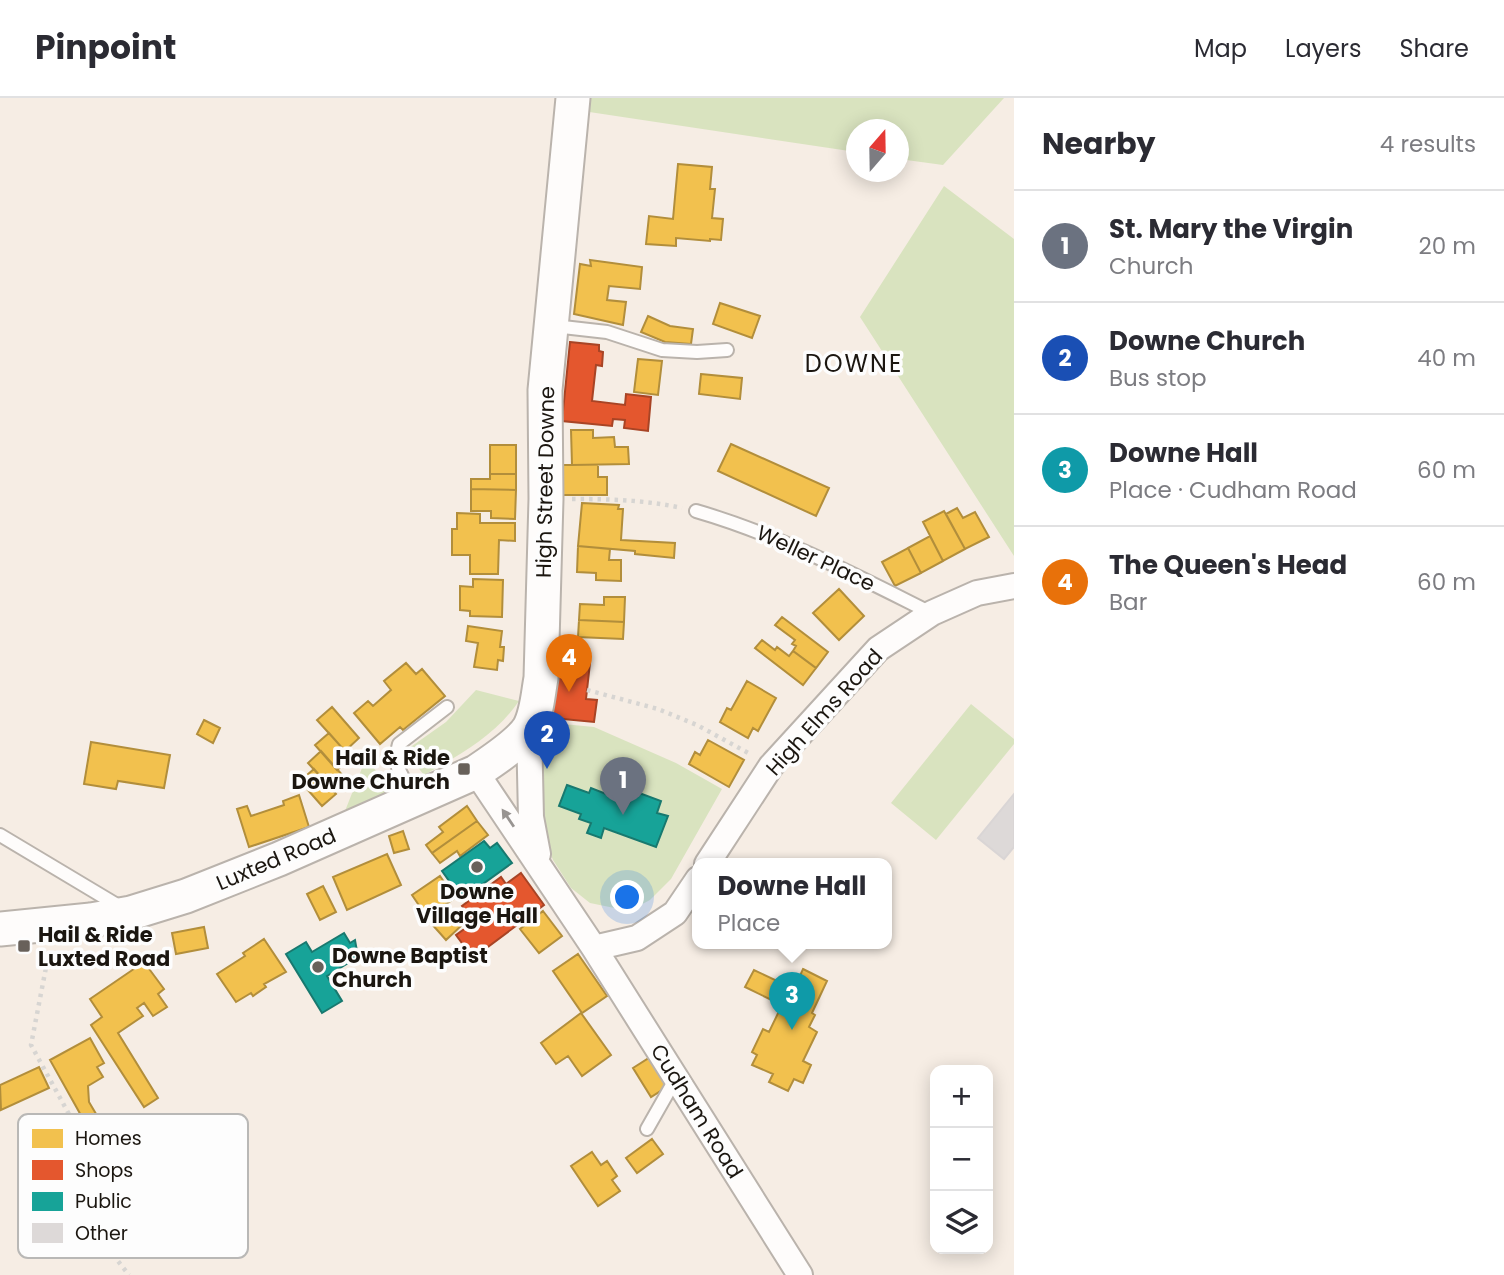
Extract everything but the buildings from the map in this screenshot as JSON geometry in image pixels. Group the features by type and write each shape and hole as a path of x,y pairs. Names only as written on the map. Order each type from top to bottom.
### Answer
{"street":[{"name":"High Street Downe","path":"540,865 531,817 529,728 541,678 547,499 545,390 573,98"},
{"name":"High Elms Road","path":"711,858 771,766 878,649 932,613 977,593 1014,586"},
{"name":"Luxted Road","path":"0,929 131,914 186,897 476,772 503,753 529,728"},
{"name":"High Street Downe","path":"476,772 594,948"},
{"path":"594,948 637,938 675,913 692,888"},
{"name":"Cudham Road","path":"594,948 800,1275"}],"lane":[{"path":"550,326 607,332 662,350 727,350"},
{"name":"Weller Place","path":"696,511 739,524 815,555 932,613"},
{"path":"414,799 398,768 396,755 399,744 447,707"},
{"path":"0,835 131,914"},
{"path":"647,1129 676,1078"}],"path":[{"path":"547,499 620,499 659,503 696,511"},
{"path":"587,690 659,709 697,725 771,766"},
{"path":"55,924 31,1045 69,1114"},
{"path":"116,1258 130,1275"}],"green space":[{"path":"577,98 1004,98 943,165 909,160 909,119 846,119 846,150 576,110"},
{"path":"944,186 1014,239 1014,556 860,317"},
{"path":"476,690 519,701 488,735 424,775 405,751 446,722"},
{"path":"971,704 1014,739 1014,744 936,840 891,803"},
{"path":"543,722 594,727 676,763 722,789 671,879 650,900 629,911 590,903 571,888 553,860 543,836 537,803"},
{"path":"366,758 391,790 345,811"}],"place":[{"name":"The Queen's Head","path":"569,692"},
{"name":"Hail & Ride Downe Church","path":"464,769"},
{"name":"Downe Church","path":"547,769"},
{"name":"St. Mary the Virgin","path":"623,815"},
{"name":"Downe Village Hall","path":"477,867"},
{"name":"Hail & Ride Luxted Road","path":"24,946"},
{"name":"Downe Baptist Church","path":"318,967"},
{"name":"Downe Hall","path":"792,1030"}],"district":[{"name":"DOWNE","path":"854,363"}]}
